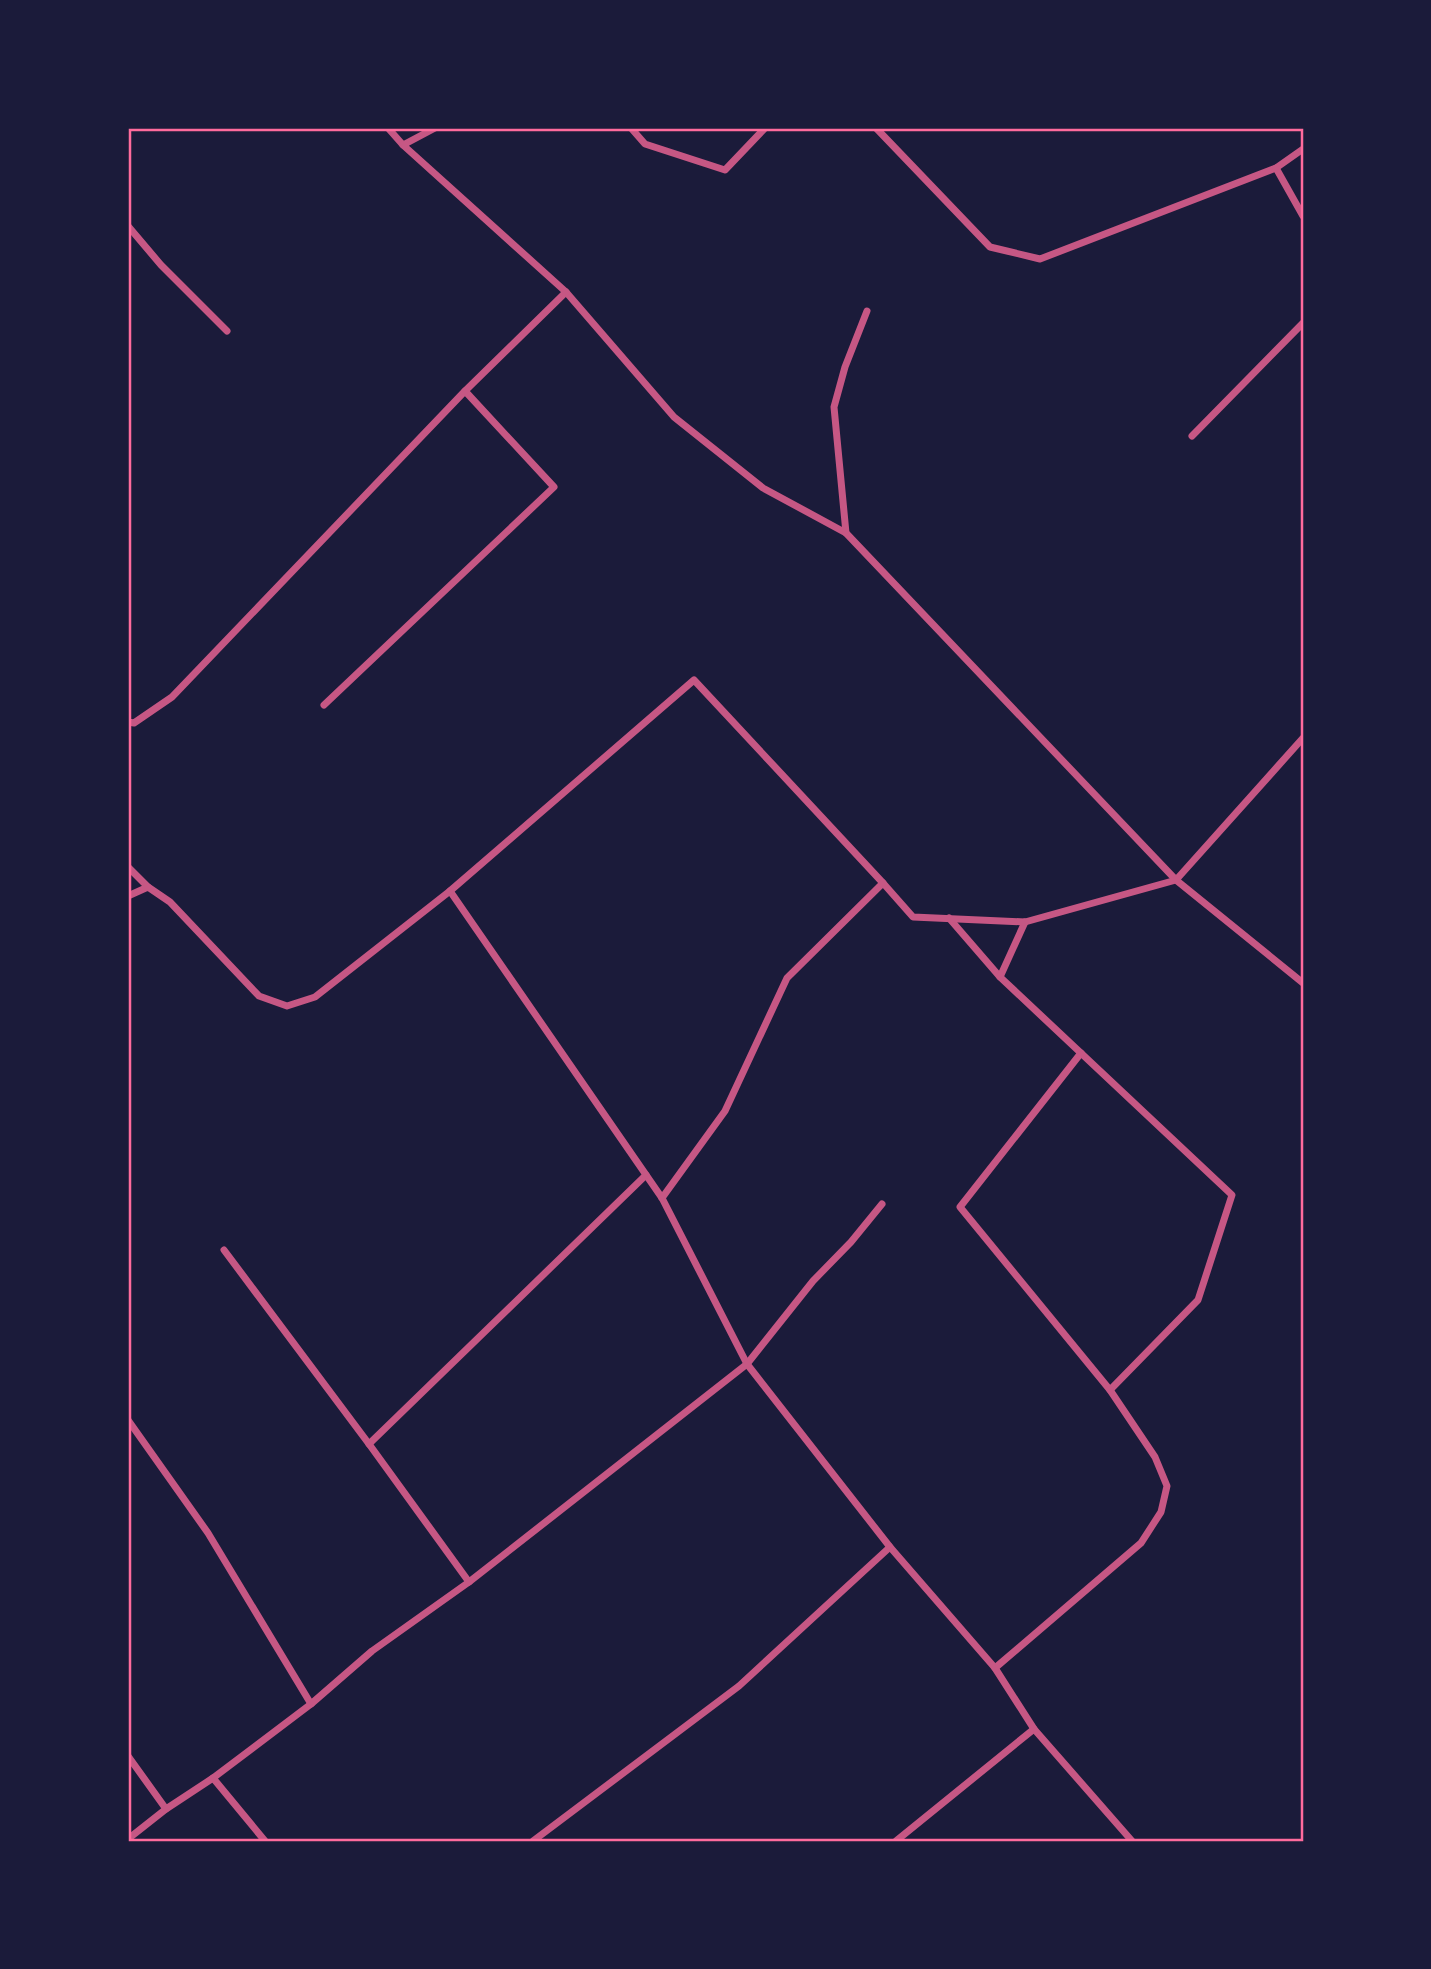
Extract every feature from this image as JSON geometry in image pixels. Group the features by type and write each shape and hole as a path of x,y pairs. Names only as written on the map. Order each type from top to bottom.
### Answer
{"street":[{"path":"388,128 403,145 566,292 674,417 763,488 846,533 1176,880 1303,983"},
{"path":"403,145 435,128"},
{"path":"631,128 645,144 725,170 765,128"},
{"path":"876,128 990,247 1040,260 1276,168 1303,149"},
{"path":"1276,168 1303,216"},
{"path":"128,226 161,265 227,331"},
{"path":"128,722 134,723 172,696 465,391 566,292"},
{"path":"846,533 834,407 845,367 867,311"},
{"path":"1192,436 1303,323"},
{"path":"324,705 554,487 465,391"},
{"path":"128,867 148,887 170,902 259,996 287,1006 315,997 450,891 694,680 912,917 1025,922 1176,880 1303,738"},
{"path":"662,1198 724,1111 787,978 883,883"},
{"path":"128,896 148,887"},
{"path":"450,891 662,1198 747,1364 890,1547 995,1668 1034,1729 1132,1841"},
{"path":"949,918 1000,977 1232,1195 1198,1300 1110,1390"},
{"path":"1000,977 1025,922"},
{"path":"995,1668 1141,1543 1161,1512 1167,1486 1155,1457 1110,1390 960,1206 1081,1053"},
{"path":"369,1444 646,1175"},
{"path":"128,1839 310,1704 372,1651 469,1581 747,1364 813,1281 851,1242 881,1204"},
{"path":"224,1250 469,1581"},
{"path":"128,1420 208,1533 310,1704"},
{"path":"533,1841 739,1686 890,1547"},
{"path":"896,1841 1034,1729"},
{"path":"128,1756 166,1809"},
{"path":"213,1778 265,1841"}]}
